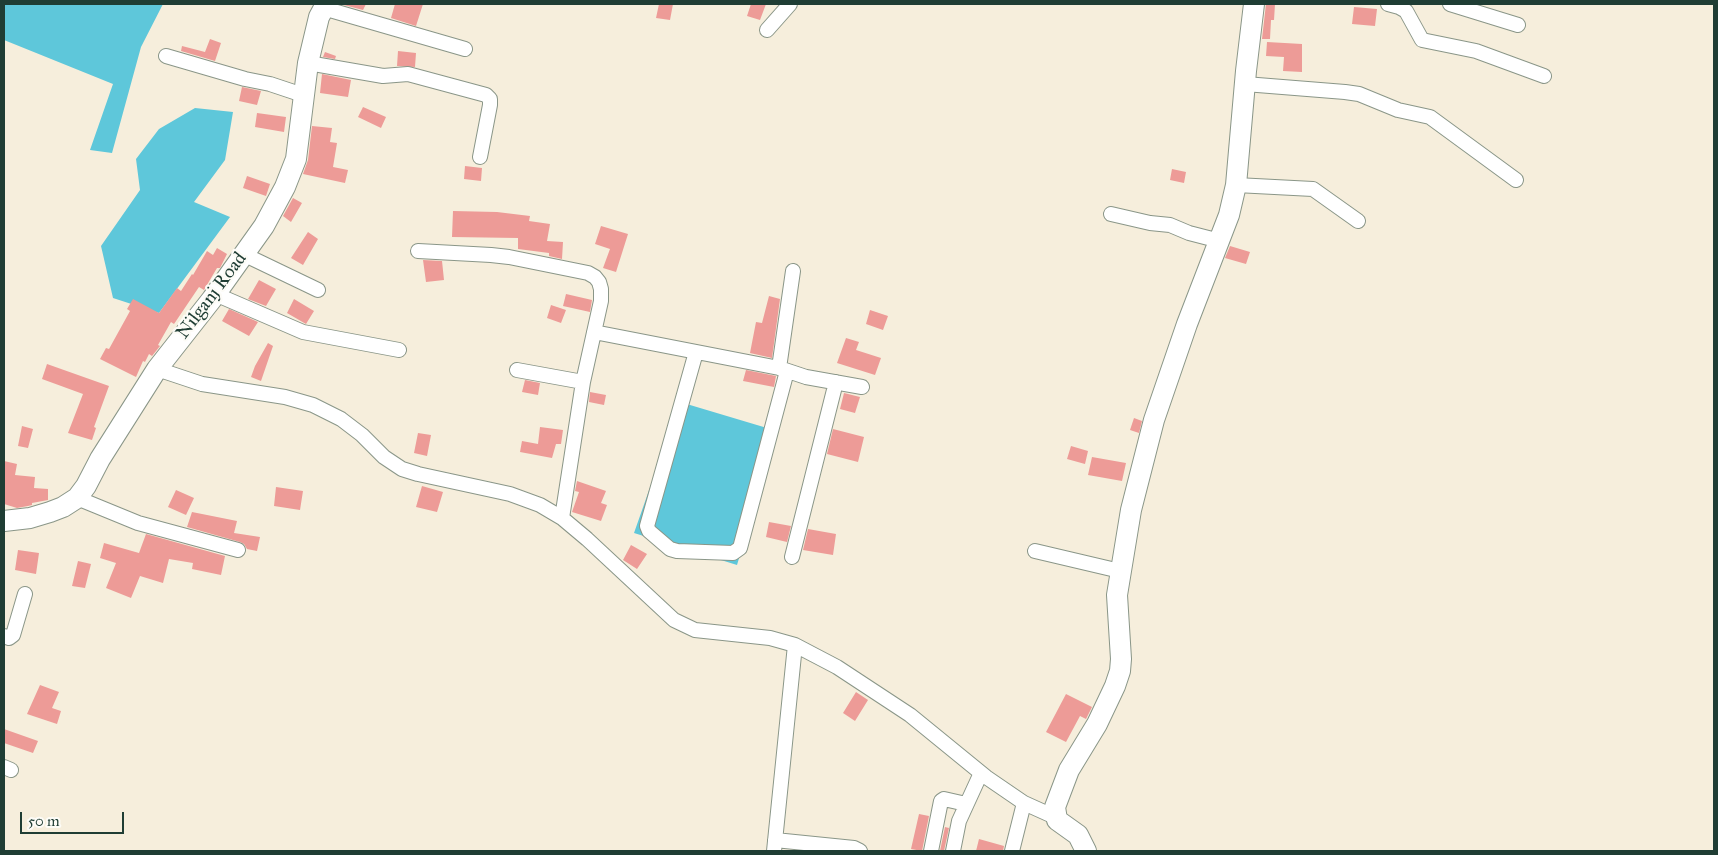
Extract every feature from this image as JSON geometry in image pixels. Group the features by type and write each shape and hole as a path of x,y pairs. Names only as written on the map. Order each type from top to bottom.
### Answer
{"street":[{"path":"767,30 790,4"},
{"path":"1055,817 1055,807 1069,770 1097,724 1120,671 1121,659 1117,605 1120,570 1131,510 1154,420 1187,324 1227,224 1236,185 1254,4"},
{"path":"1388,4 1407,7 1422,40 1476,51 1544,76"},
{"path":"1450,4 1518,25"},
{"path":"324,6 465,49"},
{"name":"Nilganj Road","path":"78,498 157,369 215,294 264,226 285,187 296,159 308,63 319,17 324,6"},
{"path":"166,56 245,79 270,84 303,95"},
{"path":"308,63 384,76 408,74 486,95 490,99 490,105 480,157"},
{"path":"1245,84 1359,94 1398,110 1430,117 1516,180"},
{"path":"1236,185 1313,189 1358,221"},
{"path":"1111,214 1150,224 1167,224 1189,233 1220,241"},
{"path":"418,250 491,255 588,273 595,277 602,289 601,301 582,382 562,518"},
{"path":"243,254 318,290"},
{"path":"696,352 648,531 670,549 677,552 733,553 740,548 783,370 793,271"},
{"path":"215,294 303,332 399,350"},
{"path":"594,332 862,387"},
{"path":"157,369 202,384 285,398 313,405 341,419 362,435 384,457 402,469 526,498 540,505 562,518 665,612 683,625 710,632 770,638 796,645 837,667 910,715 981,773 1024,803 1055,817 1065,827 1078,835 1086,851"},
{"path":"516,370 582,382"},
{"path":"792,557 836,382"},
{"path":"4,521 30,518 50,512 78,498 138,523 238,550"},
{"path":"1035,550 1120,570"},
{"path":"4,636 9,638 13,634 25,594"},
{"path":"796,645 774,846 854,848 860,851"},
{"path":"953,851 959,821 981,773"},
{"path":"931,851 941,801 944,799 966,804"},
{"path":"1012,851 1024,803"}],"water":[{"path":"4,4 163,4 141,47 112,153 90,150 113,84 4,40"},
{"path":"195,108 233,112 225,160 194,202 230,217 159,313 113,298 101,246 140,190 136,159 159,129"},
{"path":"680,402 777,431 737,565 634,533"}],"building":[{"path":"340,4 366,4 363,10"},
{"path":"395,4 423,4 416,26 391,18"},
{"path":"659,4 673,4 670,20 656,18"},
{"path":"751,4 766,4 760,20 747,16"},
{"path":"1266,4 1275,4 1274,20 1271,20 1270,39 1262,39"},
{"path":"1354,7 1377,9 1375,26 1352,24"},
{"path":"210,39 221,43 215,61 181,51 182,46 205,52"},
{"path":"1267,42 1302,44 1302,72 1283,71 1284,57 1266,56"},
{"path":"398,51 416,53 415,67 397,66"},
{"path":"325,52 336,56 335,59 323,57"},
{"path":"322,74 351,80 348,97 320,93"},
{"path":"242,87 261,91 257,105 239,101"},
{"path":"363,107 386,117 381,128 358,117"},
{"path":"257,113 286,117 284,132 255,127"},
{"path":"312,126 332,128 330,142 337,143 333,167 348,170 345,183 303,174 308,160"},
{"path":"465,166 482,168 481,181 464,179"},
{"path":"1172,169 1186,172 1184,183 1170,180"},
{"path":"247,176 270,184 266,196 243,188"},
{"path":"293,198 302,203 291,222 283,216"},
{"path":"453,211 497,212 530,216 529,221 550,224 547,241 563,242 562,259 549,256 549,253 518,249 518,238 452,237"},
{"path":"601,226 628,234 616,272 603,268 610,249 595,244"},
{"path":"308,232 318,239 303,265 291,258"},
{"path":"1230,246 1250,252 1246,264 1225,258"},
{"path":"217,248 227,254 220,268 217,268 204,290 199,287 174,324 171,322 158,345 160,346 152,356 149,354 145,362 143,361 136,377 100,359 106,348 109,349 130,311 127,309 133,299 159,313 177,288 181,291 207,251 213,255"},
{"path":"423,260 442,261 444,280 426,282"},
{"path":"259,280 276,289 266,306 248,299"},
{"path":"566,294 592,300 590,312 563,306"},
{"path":"769,296 780,299 772,358 750,353 756,322 762,323"},
{"path":"294,299 314,311 306,324 287,313"},
{"path":"551,305 566,310 561,323 547,318"},
{"path":"229,309 258,322 249,336 222,321"},
{"path":"870,310 888,316 883,330 866,324"},
{"path":"846,338 859,342 856,350 881,358 875,375 837,363"},
{"path":"268,343 273,346 261,381 251,377"},
{"path":"47,364 109,386 94,427 96,428 92,440 68,433 83,394 42,379"},
{"path":"746,370 776,376 774,387 743,381"},
{"path":"525,380 540,383 538,395 522,392"},
{"path":"590,392 606,395 604,405 589,402"},
{"path":"844,393 860,397 855,413 840,409"},
{"path":"1134,418 1142,421 1139,433 1130,430"},
{"path":"22,426 33,429 28,448 18,446"},
{"path":"540,427 563,430 561,444 556,444 552,458 520,452 522,441 538,444"},
{"path":"833,429 864,437 858,462 827,454"},
{"path":"418,433 431,435 427,456 414,453"},
{"path":"1071,446 1088,451 1085,464 1067,459"},
{"path":"1092,457 1126,463 1122,481 1088,475"},
{"path":"4,461 17,464 15,475 35,477 34,488 48,489 48,500 17,508 4,504"},
{"path":"577,481 606,491 601,503 607,505 601,521 572,512 579,492 575,491"},
{"path":"422,486 443,492 437,512 416,507"},
{"path":"276,487 303,491 300,510 274,506"},
{"path":"176,490 194,498 186,515 168,507"},
{"path":"192,512 237,521 234,533 260,537 257,551 247,549 240,542 187,527"},
{"path":"769,522 791,526 787,542 766,537"},
{"path":"808,529 836,534 833,555 803,550"},
{"path":"146,534 225,556 221,575 192,569 193,563 169,559 163,583 140,576 131,598 106,588 116,563 100,558 104,543 139,553"},
{"path":"631,545 647,554 637,569 623,560"},
{"path":"18,550 39,553 36,574 15,570"},
{"path":"78,561 91,564 85,588 72,586"},
{"path":"40,685 59,692 52,708 61,711 57,724 27,714"},
{"path":"856,692 868,700 855,721 843,713"},
{"path":"1066,694 1092,707 1086,719 1080,716 1066,742 1046,732"},
{"path":"4,729 38,741 33,753 4,743"},
{"path":"919,814 929,816 922,851 911,849"},
{"path":"945,827 949,828 944,851 940,851"},
{"path":"979,839 1004,846 1003,851 976,851"}]}
